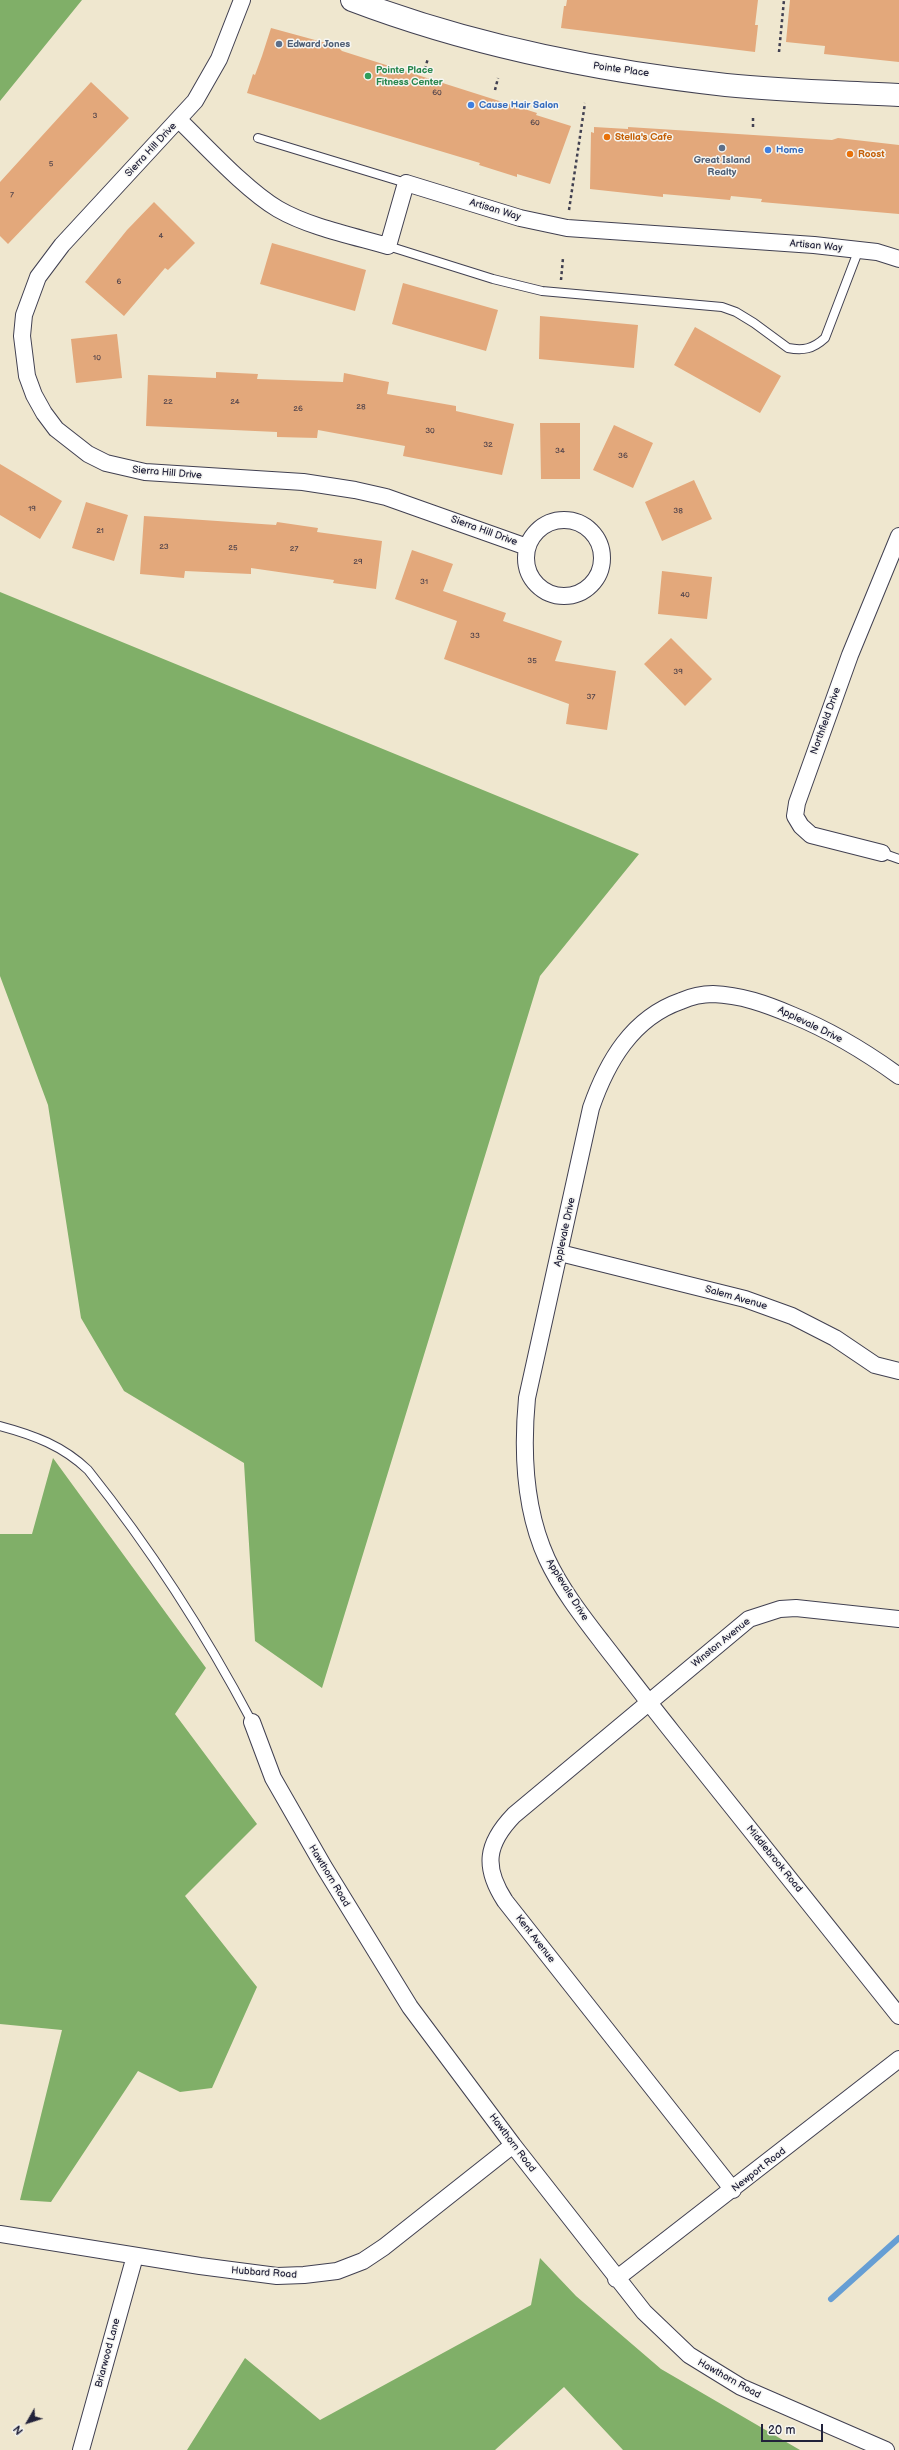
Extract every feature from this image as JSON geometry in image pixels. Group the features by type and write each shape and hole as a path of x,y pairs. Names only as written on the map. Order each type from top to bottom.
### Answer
{"street":[{"name":"Sierra Hill Drive","path":"242,0 208,80 179,120 49,260 38,277 30,296 22,336 27,376 44,413 56,429 88,454 125,469 304,482 354,490 386,497 527,546"},
{"name":"Pointe Place","path":"352,0 472,40 591,66 727,85 899,95"},
{"path":"179,120 259,196 280,210 298,218 388,246 406,183"},
{"name":"Artisan Way","path":"406,183 520,218 567,228 859,249 899,259"},
{"name":"Sierra Hill Drive","path":"569,520 582,524 591,531 598,541 602,553 602,565 594,581 581,593 569,596 557,596 546,592 535,584 528,573 526,560 527,546 533,535 543,526 555,521 569,520"},
{"name":"Northfield Drive","path":"882,853 811,835 801,826 795,816 797,803 850,655 899,536"},
{"name":"Applevale Drive","path":"648,1703 580,1613 559,1581 547,1559 531,1512 525,1463 524,1428 527,1398 560,1253 585,1132 599,1085 626,1040 643,1022 664,1007 688,998 712,994 739,997 764,1003 807,1021 846,1042 899,1076"},
{"name":"Salem Avenue","path":"560,1253 745,1299 792,1316 829,1335 875,1365 899,1371"},
{"name":"Winston Avenue","path":"648,1703 737,1628 763,1613 780,1609 796,1608 899,1619"},
{"name":"Middlebrook Road","path":"648,1703 899,2016"},
{"name":"Kent Avenue","path":"648,1703 514,1815 495,1838 491,1852 490,1868 495,1885 505,1901 733,2190"},
{"name":"Hawthorn Road","path":"252,1722 273,1778 374,1950 419,2019 616,2279 670,2340 709,2368 763,2398 886,2450"},
{"name":"Newport Road","path":"616,2279 733,2190 899,2059"},
{"name":"Hubbard Road","path":"0,2234 135,2256 278,2276 337,2271 362,2261 384,2247 513,2145"},
{"name":"Briarwood Lane","path":"81,2450 135,2256"}],"lane":[{"path":"258,138 406,183"},
{"path":"388,246 499,281 542,291 722,307 736,312 788,348 796,350 812,347 825,338 859,249"},
{"path":"882,853 899,859"},
{"path":"0,1426 36,1436 70,1454 88,1470 171,1582 225,1671 252,1722"}],"path":[{"path":"779,52 784,0"},
{"path":"424,69 428,58"},
{"path":"495,90 498,78"},
{"path":"569,213 585,103"},
{"path":"753,115 753,127"},
{"path":"563,258 563,265"}],"green space":[{"path":"0,0 82,0 0,101"},
{"path":"0,592 639,854 540,976 322,1688 255,1641 244,1463 124,1391 81,1318 48,1105 0,976"},
{"path":"53,1458 206,1668 175,1714 257,1824 185,1896 257,1987 212,2088 180,2092 138,2071 51,2202 20,2200 62,2030 0,2024 0,1534 32,1534"},
{"path":"540,2258 576,2296 661,2369 800,2450 623,2450 564,2387 495,2450 187,2450 245,2358 320,2420 531,2305"}],"building":[{"path":"567,0 758,0 755,25 758,25 755,52 561,28 564,6 566,6"},
{"path":"790,0 899,0 899,62 824,54 825,46 786,42"},
{"path":"271,28 337,46 342,51 537,113 536,115 571,126 550,184 517,174 517,177 479,165 480,163 247,93 253,74 255,75"},
{"path":"91,82 129,118 8,244 0,236 0,182"},
{"path":"594,127 628,129 628,127 832,140 838,138 899,145 899,214 761,202 762,199 731,196 730,200 663,194 663,197 590,189 591,132 594,133"},
{"path":"154,202 195,243 168,270 165,268 124,316 85,282 127,230"},
{"path":"272,243 366,270 355,311 260,284"},
{"path":"403,283 498,310 486,351 392,324"},
{"path":"540,316 638,325 634,368 539,359"},
{"path":"695,327 781,376 760,413 674,365"},
{"path":"117,334 122,378 76,383 71,339"},
{"path":"216,372 258,374 257,379 343,382 344,373 389,382 387,394 456,406 456,411 514,424 502,475 403,456 405,446 318,430 317,438 277,437 277,432 146,426 148,375 216,378"},
{"path":"540,423 580,423 580,479 541,479"},
{"path":"614,425 653,443 633,488 593,470"},
{"path":"0,464 62,501 40,539 0,515"},
{"path":"694,480 712,519 662,541 645,502"},
{"path":"86,502 128,515 114,561 72,548"},
{"path":"144,516 276,525 277,522 318,528 317,532 382,541 376,589 333,583 334,580 251,568 251,574 185,571 184,578 140,574"},
{"path":"412,550 453,564 443,591 506,613 503,621 562,641 555,661 616,671 607,730 566,724 569,704 444,659 457,621 395,599"},
{"path":"662,571 712,577 707,619 658,614"},
{"path":"671,638 712,679 685,706 644,664"}],"waterway":[{"path":"831,2299 899,2238"}],"place":[{"name":"Edward Jones","path":"279,44"},
{"name":"Pointe Place Fitness Center","path":"368,76"},
{"name":"Cause Hair Salon","path":"471,105"},
{"name":"Stella's Cafe","path":"607,137"},
{"name":"Great Island Realty","path":"722,148"},
{"name":"Home","path":"768,150"},
{"name":"Roost","path":"850,154"}]}
